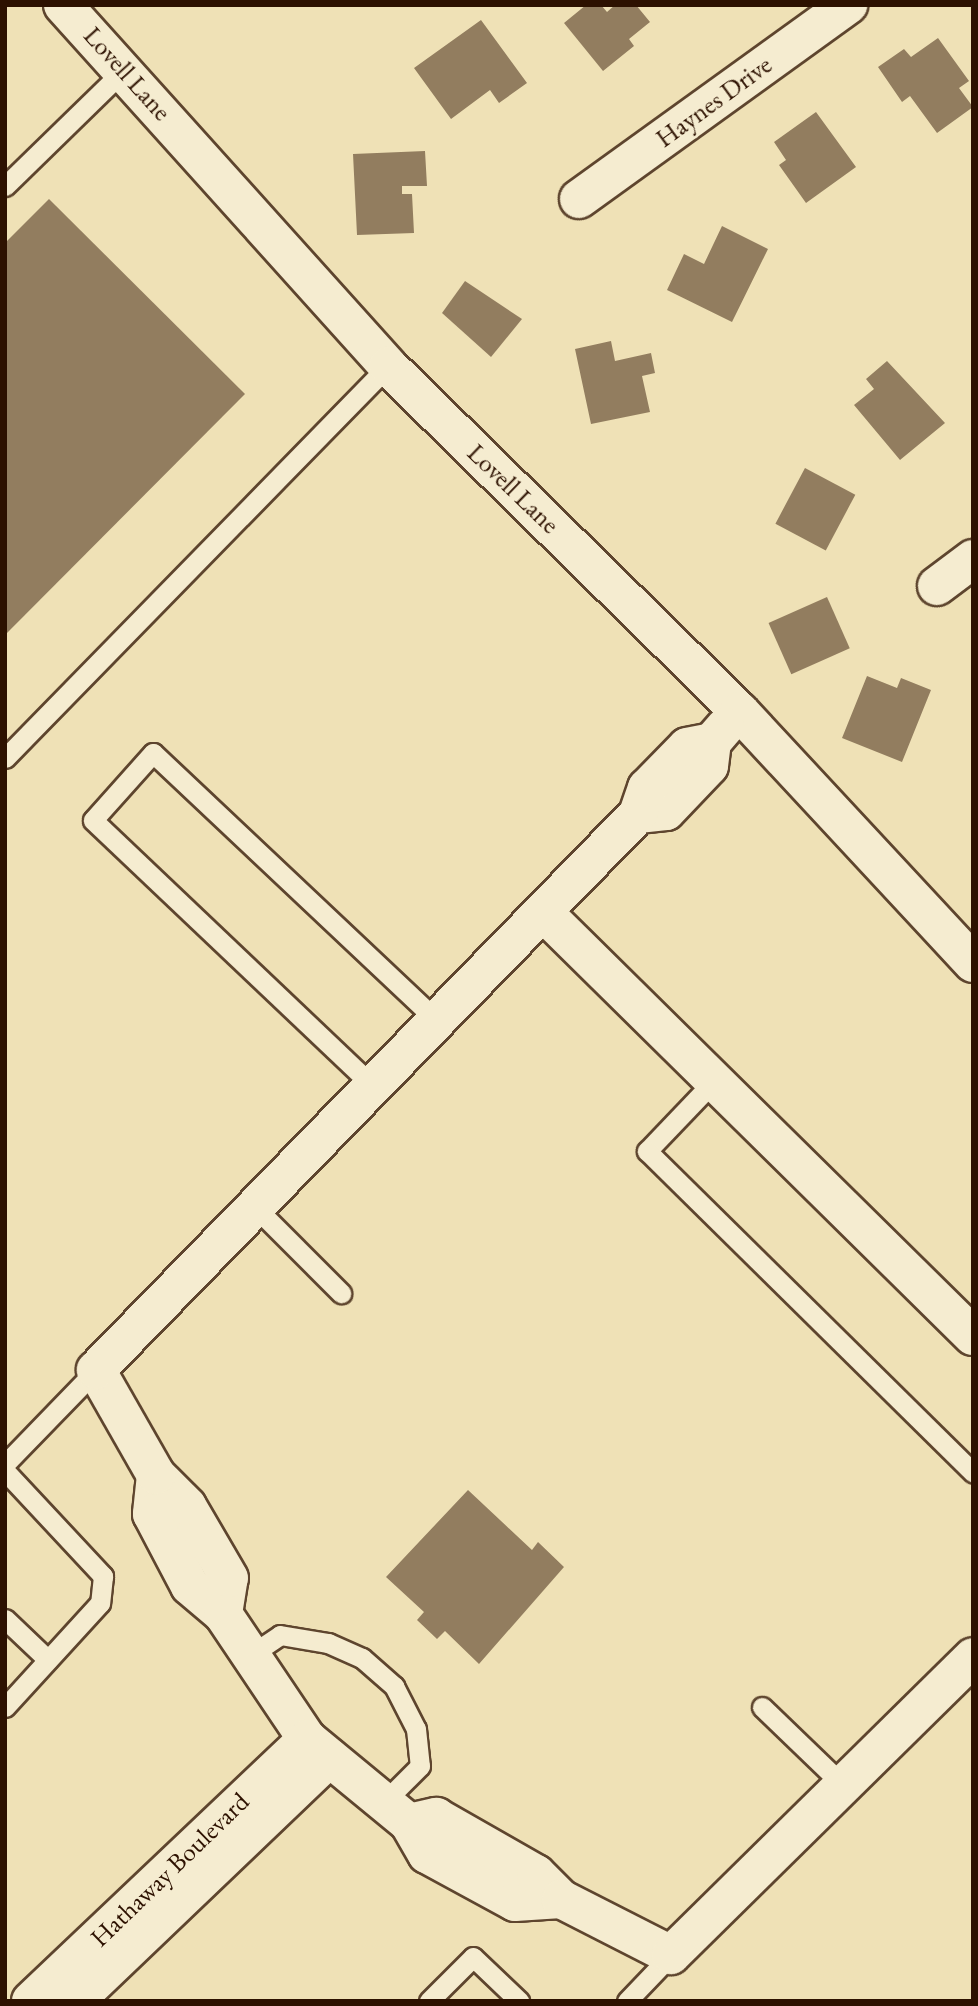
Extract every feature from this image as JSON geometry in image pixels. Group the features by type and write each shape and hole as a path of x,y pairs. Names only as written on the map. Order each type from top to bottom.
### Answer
{"street":[{"name":"Lovell Lane","path":"63,5 388,366 739,711 973,963"},
{"name":"Haynes Drive","path":"579,199 848,5"},
{"path":"937,586 973,559"},
{"path":"739,711 712,742 709,766 680,775 666,811 638,814 96,1370 156,1475 187,1506 195,1556 229,1578 223,1614 249,1656 318,1749 397,1812 436,1817 467,1856 536,1874 561,1899 671,1955 842,1784 967,1675"},
{"path":"542,912 973,1336"},
{"name":"Hathaway Boulevard","path":"32,2001 318,1749"},
{"name":"Hathaway Boulevard","path":"75,2001 318,1749"}],"lane":[{"path":"5,186 124,71"},
{"path":"5,758 388,366"},
{"path":"373,1086 93,820 153,753 437,1021"},
{"path":"714,1081 647,1151 973,1472"},
{"path":"256,1207 341,1293"},
{"path":"5,1464 96,1370"},
{"path":"5,1471 103,1576 100,1603 5,1707"},
{"path":"5,1619 48,1660"},
{"path":"249,1656 280,1635 328,1643 362,1658 394,1686 416,1729 420,1766 397,1812"},
{"path":"762,1707 842,1784"},
{"path":"627,2001 671,1955"},
{"path":"429,2001 473,1957 519,2001"}],"building":[{"path":"586,5 601,5 607,12 615,5 636,5 650,22 629,39 634,46 603,71 564,23"},
{"path":"481,20 527,83 499,103 490,90 451,119 414,68"},
{"path":"938,38 969,81 959,88 973,107 937,133 910,96 902,102 878,67 904,49 911,57"},
{"path":"816,112 856,167 806,203 779,165 786,160 774,142"},
{"path":"425,151 427,186 402,186 402,194 412,194 414,233 357,235 353,154"},
{"path":"49,199 245,394 5,635 5,243"},
{"path":"722,226 768,249 732,322 667,290 684,254 704,264"},
{"path":"465,281 522,319 491,357 442,313"},
{"path":"611,341 615,361 651,353 655,373 642,376 650,412 591,424 575,349"},
{"path":"887,361 945,423 900,460 854,405 874,389 866,379"},
{"path":"805,468 855,495 826,550 775,524"},
{"path":"827,597 850,648 791,674 769,623"},
{"path":"867,676 897,688 901,678 931,690 902,762 842,738"},
{"path":"468,1490 532,1550 538,1542 564,1567 479,1664 445,1631 437,1639 417,1620 424,1612 386,1577"}]}
